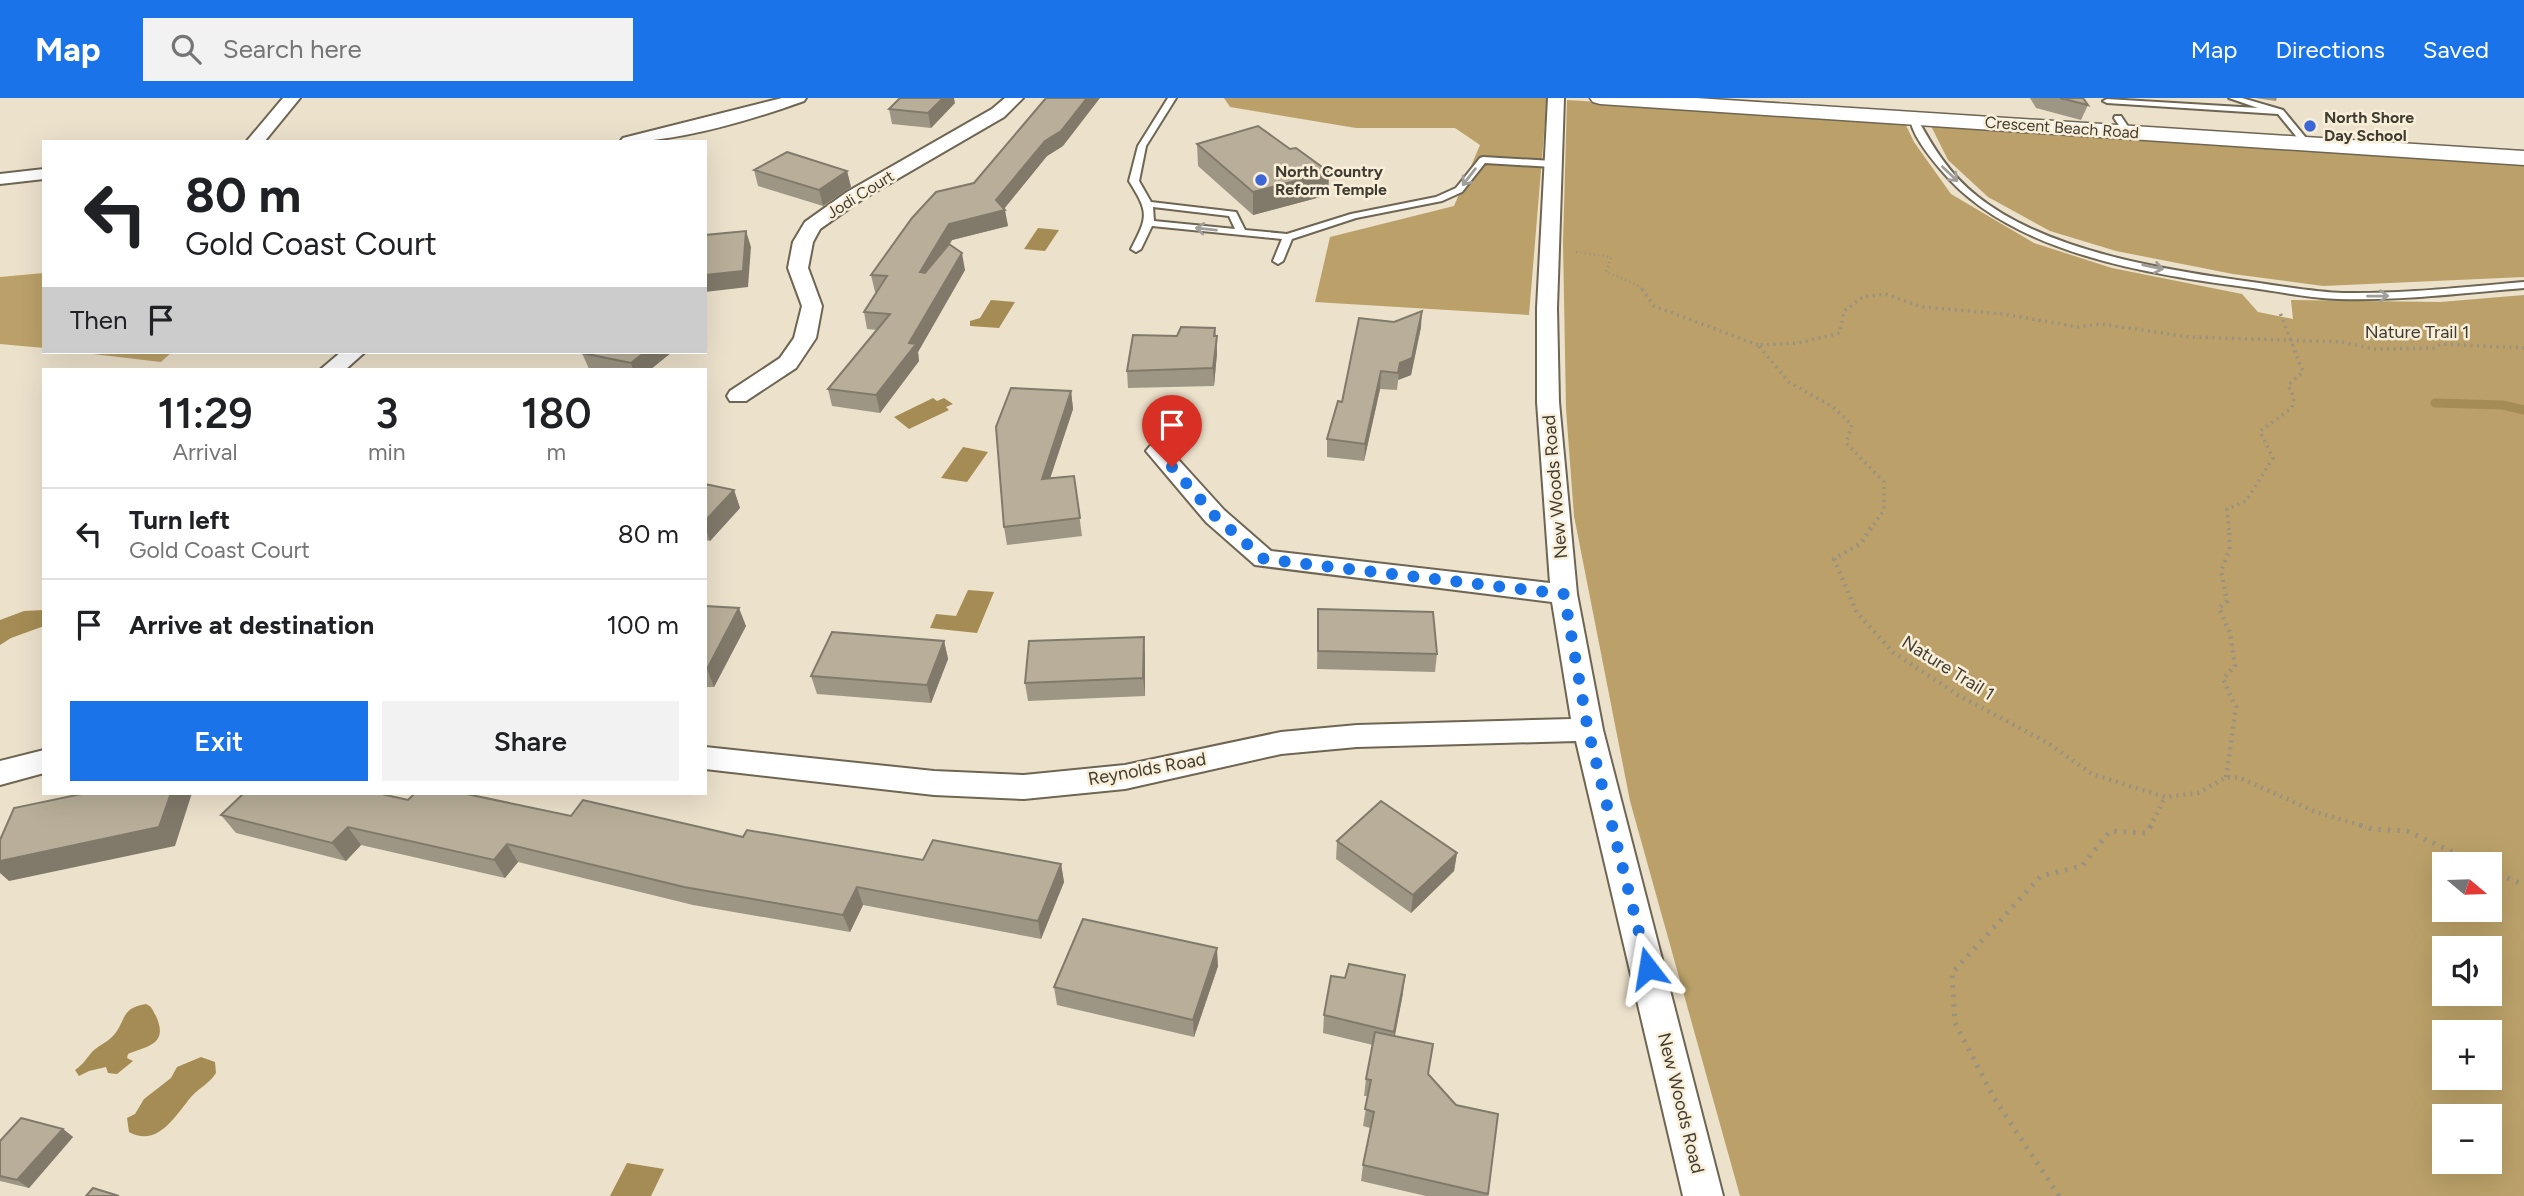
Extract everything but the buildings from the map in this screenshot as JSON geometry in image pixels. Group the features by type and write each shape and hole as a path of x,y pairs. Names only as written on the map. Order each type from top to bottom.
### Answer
{"street":[{"path":"257,140 292,98"},
{"path":"638,140 766,110 798,98"},
{"name":"Jodi Court","path":"738,396 789,363 805,338 812,306 798,268 803,242 812,226 854,195 998,113 1015,98"},
{"name":"New Woods Road","path":"1556,98 1548,402 1564,594 1588,730 1703,1196"},
{"name":"Crescent Beach Road","path":"1600,98 1913,118 2120,120 2307,144 2524,158"},
{"path":"0,179 42,174"},
{"path":"333,368 351,354"},
{"path":"1158,451 1215,516 1264,559 1564,594"},
{"name":"Reynolds Road","path":"707,758 934,783 1024,787 1125,777 1280,743 1357,736 1588,730"},
{"path":"0,773 42,762"}],"lane":[{"path":"1136,250 1149,223 1148,204 1133,181 1142,146 1172,98"},
{"path":"2234,98 2280,112 2307,144"},
{"path":"2120,120 2111,99 2280,112"},
{"path":"1913,118 1920,135 1939,163 1980,203 2044,237 2122,260 2220,281 2340,296 2393,296 2524,285"},
{"path":"1149,223 1288,237 1354,216 1438,199 1459,190 1483,160 1553,164"},
{"path":"1148,204 1233,214 1241,232"},
{"path":"1278,261 1288,237"}],"path":[{"path":"1550,249 1611,257 1606,272 1640,286 1654,306 1758,345"},
{"path":"2268,287 2303,372 2288,386 2294,398 2292,408 2260,431 2273,457 2246,501 2227,509 2229,562 2221,571 2227,601 2220,608 2230,633 2235,666 2223,679 2236,707 2226,777 2240,778 2316,813 2372,829 2407,831 2453,852"},
{"name":"Nature Trail 1","path":"1758,345 1799,343 1840,332 1844,311 1863,298 1885,294 1922,307 2003,314 2078,327 2101,324 2189,337 2342,342 2374,349 2434,348 2441,344 2524,348"},
{"name":"Nature Trail 1","path":"1758,345 1790,382 1833,407 1852,425 1846,443 1884,482 1884,510 1861,543 1834,559 1857,613 1894,653 1958,695 2046,743 2092,774 2165,797 2198,793 2226,777"},
{"path":"2059,1196 1994,1098 1955,1023 1952,973 2041,876 2082,866 2110,831 2147,833 2165,797"},
{"path":"2502,875 2524,885"}],"shaded area":[{"path":"1224,98 1547,98 1529,315 1315,302 1330,237 1454,206 1480,145 1455,128 1356,128 1230,107"},
{"path":"1567,100 1904,121 1914,142 1951,194 2034,243 2112,268 2242,294 2258,312 2293,319 2291,300 2440,302 2524,295 2524,1196 1740,1196 1630,801 1574,516 1566,409 1563,242"},
{"path":"1929,122 2524,160 2524,277 2323,286 2233,274 2116,251 2050,231 1988,197 1948,160"},
{"path":"1038,228 1059,230 1045,251 1024,249"},
{"path":"42,273 42,348 0,344 0,277"},
{"path":"991,300 1015,302 999,328 970,326 970,321 980,318"},
{"path":"93,354 170,354 161,362"},
{"path":"933,398 937,401 944,398 953,404 946,407 949,410 909,429 894,417"},
{"path":"963,447 988,452 967,482 941,478"},
{"path":"968,590 994,592 977,633 930,628 936,614 956,616"},
{"path":"42,610 42,627 0,645 0,620 24,611"},
{"path":"146,1004 156,1016 160,1033 158,1039 149,1046 128,1054 127,1058 133,1061 117,1074 108,1073 106,1067 79,1076 75,1070 94,1050 112,1037 127,1012"},
{"path":"201,1057 215,1062 216,1073 211,1080 157,1133 139,1136 129,1132 127,1118 135,1114 144,1099 171,1078 177,1067"},
{"path":"627,1163 664,1169 651,1196 610,1196"}],"waterway":[{"path":"2435,403 2503,405 2524,410"}],"place":[{"name":"North Shore Day School","path":"2310,126"},
{"name":"North Country Reform Temple","path":"1261,180"}],"route":[{"path":"1172,467 1215,516 1264,559 1564,594 1588,730 1648,968"}]}
